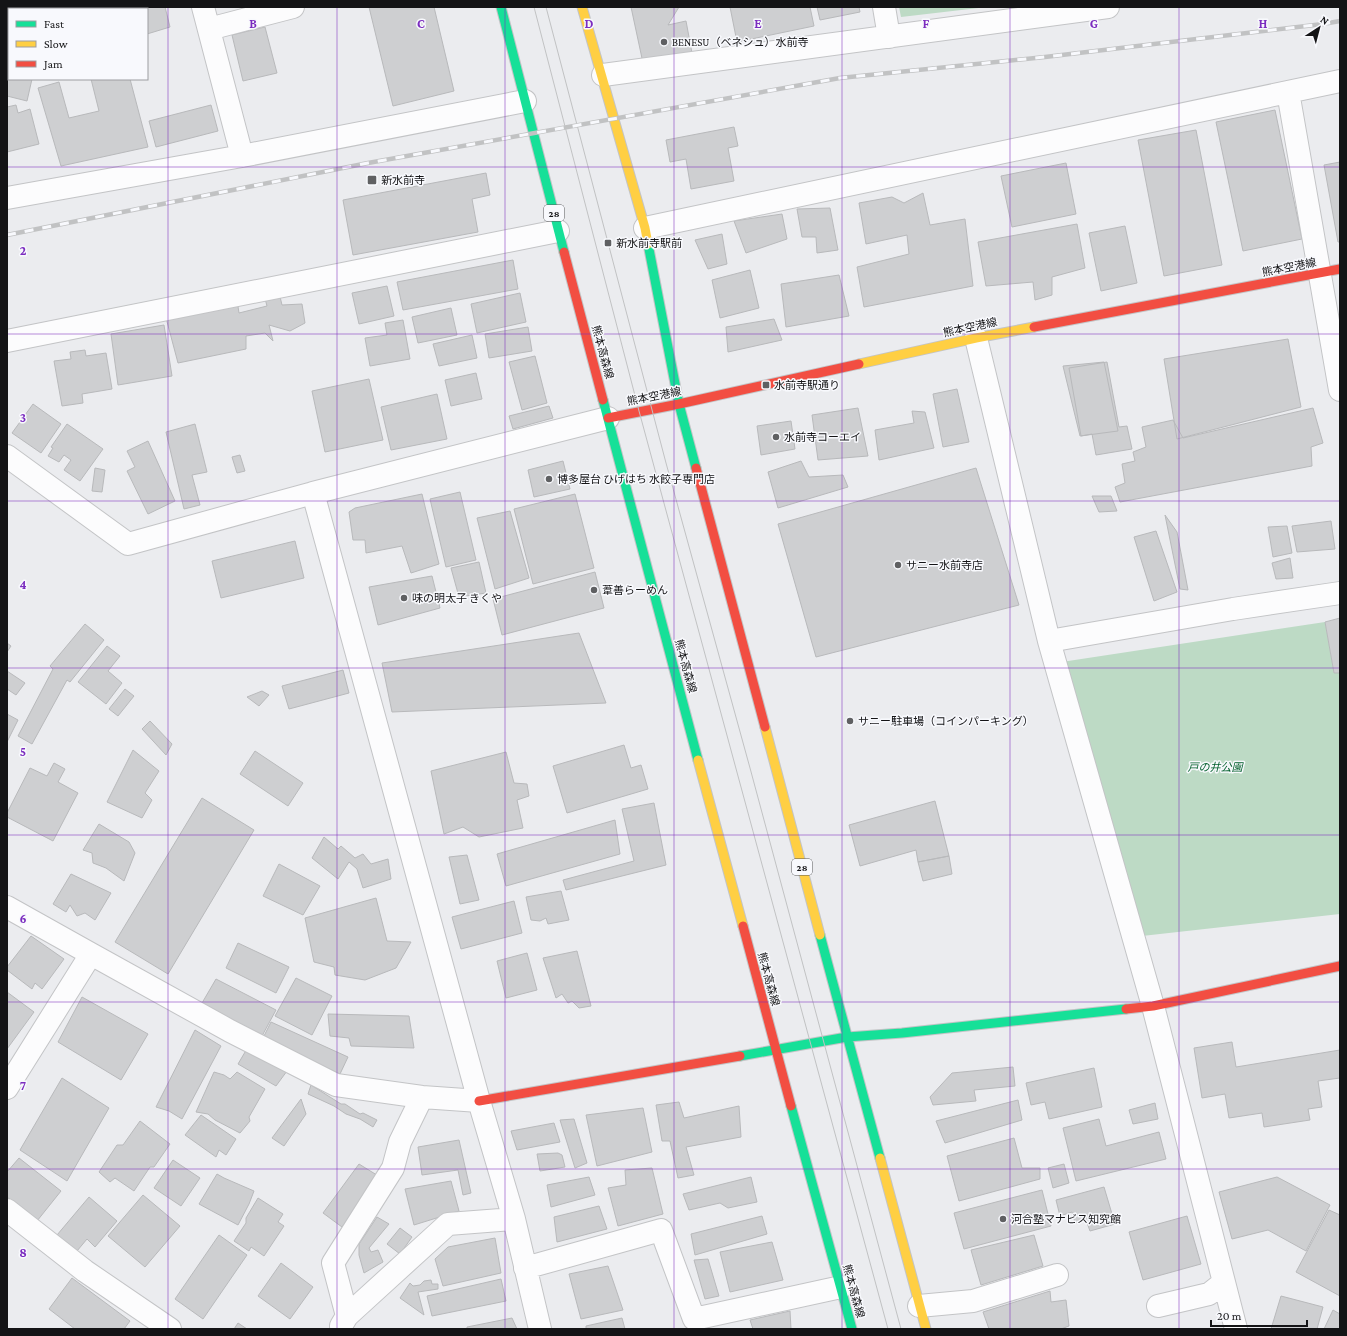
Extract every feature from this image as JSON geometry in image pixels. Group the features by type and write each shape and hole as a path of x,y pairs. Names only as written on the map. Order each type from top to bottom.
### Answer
{"main road":[{"name":"熊本高森線","path":"501,7 558,231 852,1329"},
{"name":"28","path":"582,7 603,75 645,228 679,404 847,1038 926,1329"},
{"name":"熊本空港線","path":"608,418 679,404 976,338 1340,269"},
{"path":"479,1101 847,1038 1153,1006 1340,966"}],"street":[{"path":"203,7 242,156"},
{"path":"209,29 293,7"},
{"path":"884,7 890,37"},
{"path":"603,75 1106,7"},
{"path":"645,228 1340,81"},
{"path":"1288,92 1340,390"},
{"path":"7,198 242,156 525,101"},
{"path":"7,341 558,231"},
{"path":"976,338 1049,641 1153,1006 1236,1329"},
{"path":"7,456 128,544 313,493 608,418"},
{"path":"313,493 479,1101 514,1220 540,1329"},
{"path":"1049,641 1233,609 1340,593"},
{"path":"7,907 230,1031 336,1085 422,1097 479,1101"},
{"path":"7,1088 91,954"},
{"path":"343,1322 333,1263 393,1168 400,1142 422,1097"},
{"path":"7,1210 85,1271 170,1329"},
{"path":"343,1322 448,1224 514,1220"},
{"path":"525,1268 662,1230 694,1319 841,1287"},
{"path":"919,1306 973,1301 1057,1275"},
{"path":"1158,1306 1209,1294 1224,1282"}],"green space":[{"path":"899,7 987,7 901,17"},
{"name":"戸の井公園","path":"1325,622 1334,673 1340,673 1340,914 1133,937 1055,663"}],"building":[{"path":"16,7 49,7 49,8"},
{"path":"165,7 170,27 148,34 148,8 74,8"},
{"path":"369,7 434,7 454,91 393,106"},
{"name":"BENESU（ベネシュ）水前寺","path":"631,7 679,7 668,25 686,21 692,53 643,63"},
{"path":"730,7 810,7 814,26 737,42"},
{"path":"817,7 859,7 860,12 820,20"},
{"path":"265,27 277,73 243,81 232,35"},
{"path":"8,58 8,80 32,80 27,101 7,96"},
{"path":"91,80 130,80 148,147 61,166 38,88 59,82 69,118 99,111"},
{"path":"16,105 18,113 30,109 39,144 7,152 7,107"},
{"path":"211,105 218,131 156,147 149,121"},
{"path":"1275,110 1302,239 1243,251 1216,122"},
{"path":"734,127 738,146 728,148 734,181 691,189 686,159 670,162 666,140"},
{"path":"1196,130 1222,265 1164,276 1138,140"},
{"path":"1340,162 1340,242 1338,242 1324,165"},
{"path":"1066,163 1076,214 1012,227 1001,176"},
{"path":"486,173 490,195 472,199 478,232 353,255 343,200"},
{"path":"923,193 930,225 965,219 973,286 864,307 857,267 909,254 907,235 866,244 859,203 892,197 904,203"},
{"path":"830,208 838,250 817,253 816,237 802,237 797,209"},
{"path":"782,214 787,239 746,253 734,221"},
{"path":"1077,224 1085,268 1052,277 1052,295 1035,300 1033,282 986,286 978,242"},
{"path":"1125,226 1137,283 1101,291 1089,233"},
{"path":"722,234 727,264 708,269 695,240"},
{"path":"513,260 518,289 403,310 397,282"},
{"path":"750,270 759,308 720,318 712,280"},
{"path":"839,275 849,316 786,327 781,284"},
{"path":"260,280 276,280 282,305 302,304 305,323 290,331 269,325 273,341 265,333 246,336 246,349 178,363 165,314 235,287 239,313 267,306"},
{"path":"387,286 394,316 359,324 352,293"},
{"path":"520,293 526,322 477,333 471,304"},
{"path":"451,308 457,335 418,343 412,317"},
{"path":"774,319 782,340 728,352 726,327"},
{"path":"403,320 410,359 370,366 365,338 387,335 385,323"},
{"path":"164,325 172,376 118,385 111,334"},
{"path":"528,327 532,351 489,358 485,334"},
{"path":"472,335 477,358 439,366 433,344"},
{"path":"1288,339 1301,407 1177,439 1164,359"},
{"path":"85,350 86,356 106,353 112,389 82,394 83,403 62,406 54,361 71,359 70,352"},
{"path":"535,356 547,403 522,410 509,362"},
{"path":"1104,362 1118,431 1080,436 1063,366"},
{"path":"1107,362 1119,427 1127,426 1132,449 1096,455 1092,434 1081,436 1069,368"},
{"path":"476,373 482,399 451,406 445,380"},
{"path":"369,379 383,440 325,452 312,391"},
{"path":"957,389 969,442 943,447 933,394"},
{"path":"437,394 447,439 391,450 381,407"},
{"path":"33,404 61,424 41,453 12,433"},
{"path":"549,406 553,418 513,429 509,416"},
{"path":"858,408 868,456 818,460 812,415"},
{"path":"1313,408 1323,443 1311,447 1312,466 1120,502 1115,487 1125,483 1122,464 1135,461 1133,452 1146,447 1142,427 1173,420 1183,438"},
{"path":"912,411 925,412 934,448 879,460 875,430 914,423"},
{"name":"水前寺コーエイ","path":"791,421 795,449 761,455 757,426"},
{"path":"67,424 103,449 80,481 64,470 71,460 64,455 59,462 48,456 53,448 51,447"},
{"path":"195,424 207,472 192,475 200,505 184,509 166,432"},
{"path":"148,441 175,501 148,514 127,471 135,467 127,451"},
{"path":"240,455 245,471 237,473 232,457"},
{"name":"博多屋台 ひげはち 水餃子専門店","path":"563,461 570,489 534,497 528,470"},
{"path":"801,461 809,477 843,475 848,487 778,508 768,472"},
{"path":"95,468 105,470 102,492 92,491"},
{"name":"サニー水前寺店","path":"976,468 1019,605 816,657 778,524"},
{"path":"460,492 476,560 446,567 430,499"},
{"path":"422,494 439,564 411,573 402,546 366,553 365,540 353,540 349,512 355,508"},
{"path":"575,494 594,568 533,584 514,509"},
{"path":"1092,496 1111,496 1117,511 1099,512"},
{"path":"510,511 529,578 495,589 477,518"},
{"path":"1165,515 1177,532 1188,590 1180,589"},
{"path":"1331,521 1335,549 1297,552 1292,526"},
{"path":"1287,526 1292,553 1273,557 1268,527"},
{"path":"1156,531 1177,592 1154,601 1134,537"},
{"path":"295,541 304,578 221,598 212,561"},
{"path":"1290,558 1293,578 1276,579 1272,563"},
{"path":"479,562 486,593 459,597 451,568"},
{"path":"595,572 604,608 502,635 493,599"},
{"name":"味の明太子 きくや","path":"432,576 440,608 378,625 369,587"},
{"path":"1340,618 1340,673 1334,673 1325,622"},
{"path":"85,624 104,640 70,682 67,680 32,744 18,736 53,669 50,666"},
{"path":"579,633 606,703 392,712 382,663"},
{"path":"7,643 11,646 7,652"},
{"path":"107,646 120,656 108,671 122,683 106,704 78,682"},
{"path":"343,670 349,693 289,709 282,686"},
{"path":"7,671 25,683 16,695 7,689"},
{"path":"125,689 134,696 118,716 109,709"},
{"path":"262,691 269,695 259,706 247,697"},
{"path":"7,714 18,720 7,742"},
{"path":"150,721 172,744 166,755 142,729"},
{"path":"624,745 631,768 641,765 648,789 567,813 553,766"},
{"path":"133,750 159,771 145,793 152,800 142,818 107,802"},
{"path":"255,751 303,783 288,806 240,774"},
{"path":"506,752 514,783 527,784 529,796 517,800 523,828 479,837 463,827 444,834 431,771"},
{"path":"54,763 65,769 58,782 78,793 53,841 7,817 7,813 30,768 47,776"},
{"path":"202,798 254,830 168,974 115,942"},
{"path":"935,801 949,856 918,862 916,850 860,866 849,825"},
{"path":"654,803 666,865 566,890 563,880 634,861 622,809"},
{"path":"615,820 620,854 506,886 497,854"},
{"path":"99,824 129,842 135,853 124,881 106,868 93,863 92,853 83,850"},
{"path":"324,837 338,849 341,846 355,858 363,854 371,864 388,859 391,879 363,888 357,869 349,862 338,879 312,858"},
{"path":"467,855 479,900 460,904 449,857"},
{"path":"949,856 952,874 923,881 918,862"},
{"path":"279,864 320,886 303,915 263,896"},
{"path":"71,874 111,893 95,920 85,913 77,916 70,905 66,912 53,904"},
{"path":"561,891 569,920 548,924 546,918 540,921 531,920 526,897"},
{"path":"376,898 387,941 411,942 396,968 365,980 335,975 334,967 314,962 305,918"},
{"path":"514,901 522,933 461,949 452,917"},
{"path":"31,936 64,959 42,989 35,983 32,989 7,970 7,967"},
{"path":"238,943 289,967 276,993 226,968"},
{"path":"577,951 591,1006 579,1008 572,1001 568,1003 562,994 556,998 543,958"},
{"path":"527,953 537,990 506,998 497,961"},
{"path":"296,978 332,996 312,1035 275,1016"},
{"path":"216,979 276,1010 262,1036 202,1003"},
{"path":"7,992 34,1012 7,1049"},
{"path":"82,997 148,1034 121,1080 58,1042"},
{"path":"328,1014 409,1016 414,1048 351,1046 349,1038 330,1036"},
{"path":"271,1022 348,1057 340,1074 263,1038"},
{"path":"195,1030 221,1046 182,1119 169,1111 156,1107"},
{"path":"1232,1042 1236,1067 1340,1050 1340,1078 1318,1081 1322,1107 1308,1109 1310,1120 1264,1127 1262,1113 1229,1118 1225,1094 1202,1098 1194,1048"},
{"path":"248,1047 287,1071 276,1086 238,1064"},
{"path":"1013,1067 1015,1086 974,1090 976,1101 933,1105 930,1097 952,1073"},
{"path":"1094,1068 1102,1107 1049,1119 1045,1102 1031,1105 1026,1083"},
{"path":"214,1072 224,1075 230,1079 237,1072 265,1089 249,1117 250,1121 240,1133 215,1120 208,1114 196,1112"},
{"path":"62,1078 109,1108 67,1181 20,1150"},
{"path":"311,1085 341,1104 345,1104 360,1114 363,1113 377,1120 373,1127 360,1119 346,1114 334,1106 308,1094"},
{"path":"301,1099 306,1114 284,1146 272,1138"},
{"path":"1018,1100 1022,1120 945,1143 936,1121"},
{"path":"679,1102 684,1118 739,1106 741,1137 686,1147 694,1175 678,1178 670,1141 662,1141 656,1105"},
{"path":"1155,1103 1158,1119 1133,1124 1129,1110"},
{"path":"643,1108 652,1152 597,1166 586,1115"},
{"path":"201,1115 236,1139 226,1155 219,1150 216,1157 185,1135"},
{"path":"574,1119 587,1163 575,1168 560,1120"},
{"path":"1099,1119 1106,1146 1159,1132 1166,1159 1076,1181 1063,1128"},
{"path":"140,1121 170,1144 154,1167 150,1167 134,1191 115,1178 110,1182 99,1172 117,1145 123,1145"},
{"path":"554,1123 560,1142 517,1150 511,1131"},
{"path":"1014,1138 1022,1168 1040,1168 1040,1179 959,1201 947,1156"},
{"path":"459,1140 471,1193 463,1195 458,1170 422,1175 418,1147"},
{"path":"558,1153 562,1155 565,1167 540,1171 537,1154"},
{"path":"19,1158 61,1191 37,1221 7,1197 7,1172"},
{"path":"173,1160 200,1178 181,1206 154,1188"},
{"path":"359,1164 380,1177 342,1227 323,1213"},
{"path":"1064,1164 1069,1183 1053,1188 1048,1168"},
{"path":"652,1168 663,1214 618,1226 608,1188 626,1185 625,1170"},
{"path":"217,1174 254,1191 238,1225 199,1204"},
{"path":"589,1177 595,1195 551,1207 547,1185"},
{"path":"751,1177 757,1202 728,1208 720,1203 689,1210 683,1194"},
{"path":"1277,1177 1330,1205 1306,1251 1268,1230 1232,1239 1219,1192"},
{"path":"451,1181 459,1211 414,1225 405,1189"},
{"path":"1104,1187 1115,1224 1090,1231 1086,1220 1075,1223 1072,1212 1060,1216 1056,1200"},
{"name":"河合塾マナビス知究館","path":"1042,1190 1051,1226 964,1249 954,1213"},
{"path":"143,1195 180,1226 145,1267 108,1236"},
{"path":"89,1197 117,1221 95,1247 87,1239 77,1251 57,1235"},
{"path":"258,1198 283,1214 278,1222 284,1226 264,1256 251,1247 249,1251 234,1241 246,1223 246,1218"},
{"path":"599,1206 607,1229 557,1242 554,1217"},
{"path":"1329,1210 1340,1215 1340,1296 1296,1272"},
{"path":"762,1216 767,1234 695,1255 691,1234"},
{"path":"1187,1216 1201,1264 1143,1280 1129,1232"},
{"path":"377,1217 389,1224 369,1248 371,1252 378,1250 383,1262 364,1273 359,1255 359,1244"},
{"path":"400,1228 412,1237 400,1254 387,1244"},
{"path":"219,1235 247,1255 203,1319 175,1299"},
{"path":"1034,1235 1043,1266 981,1285 971,1250"},
{"path":"495,1238 501,1273 443,1286 435,1259 448,1247"},
{"path":"772,1242 783,1280 730,1292 720,1252"},
{"path":"708,1259 719,1296 705,1299 694,1260"},
{"path":"281,1263 313,1287 290,1319 258,1296"},
{"path":"608,1266 623,1310 581,1319 569,1274"},
{"path":"72,1278 130,1321 124,1329 75,1329 49,1309"},
{"path":"501,1279 506,1301 432,1316 427,1296"},
{"path":"431,1280 432,1284 438,1284 438,1289 418,1292 424,1315 400,1298 410,1283 413,1286 420,1285 424,1281"},
{"path":"1050,1291 1051,1302 1066,1300 1069,1326 1061,1329 989,1329 983,1312"},
{"path":"1281,1296 1323,1307 1317,1329 1271,1329"},
{"path":"1333,1310 1340,1314 1340,1329 1324,1329"},
{"path":"790,1311 791,1329 753,1329 750,1320"},
{"path":"512,1318 517,1329 467,1329 467,1327"},
{"path":"622,1318 625,1329 586,1329 586,1326"},
{"path":"238,1323 247,1329 234,1329"}],"tram line":[{"path":"534,7 639,411 888,1329"},
{"path":"546,7 666,463 901,1329"}],"railway":[{"path":"7,235 368,163 840,78 1045,57 1340,21"}],"traffic: fast":[{"path":"501,7 564,252"},
{"path":"648,244 679,404 696,468"},
{"path":"603,400 698,760"},
{"path":"820,935 880,1158"},
{"path":"740,1056 847,1037 902,1033 1126,1009"},
{"path":"791,1106 852,1329"}],"traffic: slow":[{"path":"582,7 645,228 648,244"},
{"path":"859,364 976,338 1034,327"},
{"path":"765,727 820,935"},
{"path":"698,760 743,926"},
{"path":"880,1158 926,1329"}],"traffic: jam":[{"path":"564,252 603,400"},
{"path":"1034,327 1340,269"},
{"path":"608,418 679,404 859,364"},
{"path":"696,468 765,727"},
{"path":"743,926 791,1106"},
{"path":"1126,1009 1153,1006 1340,966"},
{"path":"479,1101 740,1056"}],"place":[{"name":"BENESU（ベネシュ）水前寺","path":"664,42"},
{"name":"新水前寺","path":"372,180"},
{"name":"新水前寺駅前","path":"608,243"},
{"name":"水前寺駅通り","path":"766,385"},
{"name":"水前寺コーエイ","path":"776,437"},
{"name":"博多屋台 ひげはち 水餃子専門店","path":"549,479"},
{"name":"サニー水前寺店","path":"898,565"},
{"name":"葦善らーめん","path":"594,590"},
{"name":"味の明太子 きくや","path":"404,598"},
{"name":"サニー駐車場（コインパーキング）","path":"850,721"},
{"name":"河合塾マナビス知究館","path":"1003,1219"}]}
